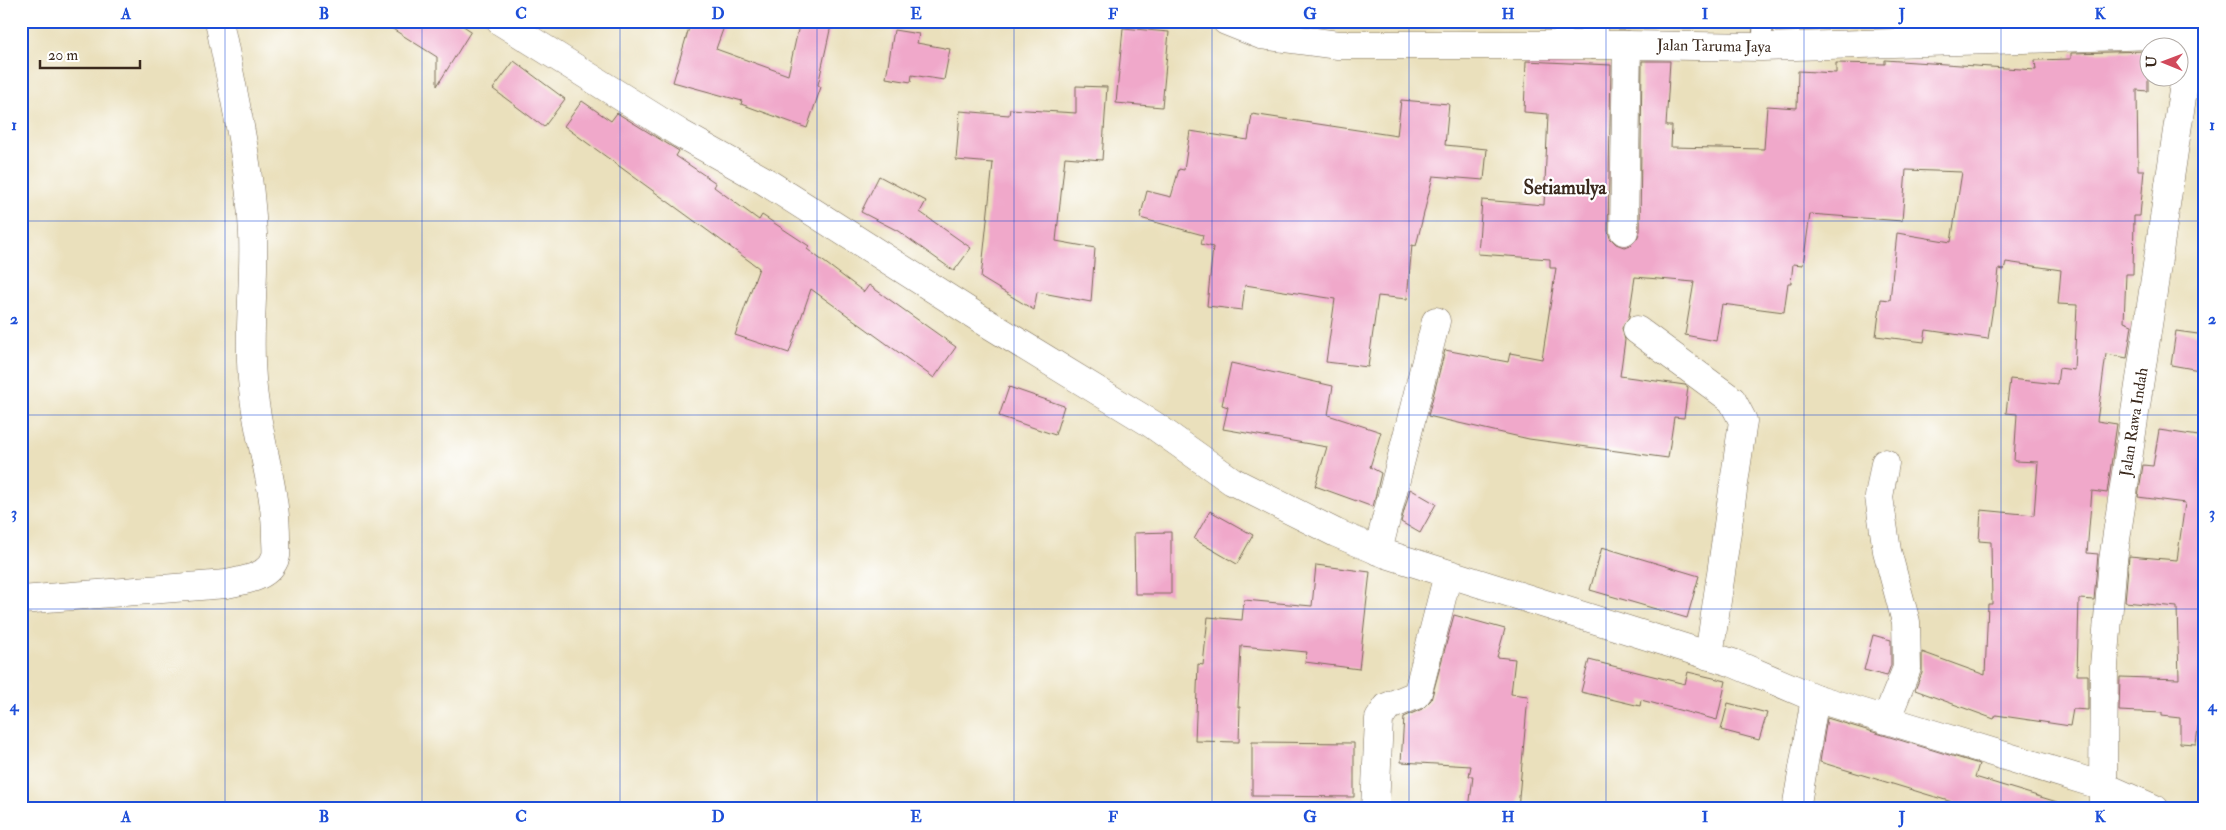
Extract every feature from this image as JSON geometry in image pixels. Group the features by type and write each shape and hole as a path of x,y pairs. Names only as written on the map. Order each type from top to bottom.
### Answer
{"street":[{"path":"21,600 226,584 247,580 266,572 276,556 276,525 266,456 253,392 250,363 252,234 248,190 236,107 220,21"},
{"path":"500,21 681,134 762,180 986,323 1152,424 1232,480 1336,533 1378,551 1448,574 1733,663 1816,698 1886,720 2103,797 2155,809"},
{"name":"Jalan Taruma Jaya","path":"1226,21 1261,35 1338,45 1594,33 1627,45 1763,34 2156,28 2198,37"},
{"name":"Jalan Rawa Indah","path":"2103,797 2104,666 2113,560 2198,37"},
{"path":"1624,231 1627,45"},
{"path":"1378,551 1436,321"},
{"path":"1637,330 1732,400 1743,420 1709,656"},
{"path":"1884,463 1880,497 1887,551 1906,622 1907,668 1886,720"},
{"path":"1375,809 1379,719 1387,707 1416,695 1418,692 1448,574"},
{"path":"1796,809 1816,698"}],"building":[{"path":"380,21 456,21 471,31 437,86 437,57"},
{"path":"691,21 726,21 716,49 788,75 800,21 832,21 818,85 821,87 807,128 741,104 742,101 673,82"},
{"path":"1123,28 1169,32 1162,107 1116,103"},
{"path":"894,30 919,34 917,43 950,49 944,80 912,75 911,82 886,78"},
{"path":"2138,51 2138,88 2148,88 2148,91 2137,90 2138,170 2144,170 2140,216 2134,216 2133,274 2126,274 2124,322 2132,325 2127,358 2106,354 2097,421 2117,424 2107,493 2092,491 2087,553 2098,554 2094,600 2079,599 2077,675 2088,675 2088,710 2073,709 2070,726 1996,715 1994,719 1915,690 1922,673 1922,652 1985,675 1988,604 1992,604 1991,542 1979,541 1981,510 2034,515 2038,462 2014,461 2017,414 2006,413 2010,379 2057,384 2059,368 2074,370 2077,305 2058,304 2061,270 2006,262 2004,270 1999,269 1995,307 1993,307 1988,339 1926,330 1924,342 1876,336 1881,299 1890,300 1897,233 1951,242 1962,172 1906,170 1902,221 1810,214 1803,265 1793,264 1791,283 1788,283 1784,312 1722,304 1716,341 1685,335 1694,282 1635,277 1629,317 1622,328 1625,340 1620,376 1688,387 1684,418 1674,417 1668,458 1529,439 1428,416 1445,350 1508,362 1510,353 1542,359 1556,268 1550,268 1550,259 1478,254 1482,200 1544,205 1548,114 1524,112 1526,61 1611,65 1608,231 1610,238 1616,244 1624,247 1631,245 1637,239 1640,231 1642,61 1670,61 1666,126 1672,126 1671,147 1764,149 1767,106 1797,108 1798,71 1836,73 1836,63 1885,64 1885,60 2036,70 2035,60 2071,59 2071,53"},
{"path":"514,61 565,99 544,127 493,89"},
{"path":"1076,86 1107,87 1102,160 1065,157 1056,241 1095,248 1091,302 1037,292 1034,310 981,278 993,163 956,160 960,111 1009,115 1010,109 1076,113"},
{"path":"1401,100 1449,104 1445,145 1487,149 1484,180 1433,176 1416,246 1412,245 1407,299 1378,296 1368,367 1326,362 1335,299 1245,285 1242,310 1207,306 1213,247 1201,244 1203,235 1140,218 1147,191 1171,197 1179,169 1184,170 1190,131 1248,140 1252,114 1397,136"},
{"path":"582,101 611,121 617,113 679,151 676,156 716,183 714,187 759,220 762,215 809,246 807,249 864,292 869,285 956,347 934,378 811,289 789,353 735,335 759,268 564,126"},
{"path":"879,176 926,201 920,212 971,248 954,271 898,231 861,212"},
{"path":"2176,331 2205,335 2205,371 2171,365"},
{"path":"1231,363 1333,386 1328,415 1381,432 1370,467 1381,473 1373,507 1315,486 1327,447 1223,429 1228,407 1222,405"},
{"path":"1009,387 1064,406 1055,435 999,416"},
{"path":"2159,430 2205,437 2205,674 2196,744 2180,743 2180,718 2162,716 2162,713 2119,711 2120,677 2179,679 2177,607 2125,602 2129,556 2177,560 2185,503 2138,497 2143,465 2153,466"},
{"path":"1410,489 1436,504 1420,533 1401,522"},
{"path":"1210,511 1253,535 1237,564 1194,539"},
{"path":"1171,532 1171,594 1135,594 1134,533"},
{"path":"1602,547 1699,576 1687,618 1590,590"},
{"path":"1316,565 1370,572 1359,669 1305,662 1307,652 1241,646 1238,707 1240,707 1239,742 1195,741 1198,664 1203,665 1208,617 1242,620 1244,600 1312,606"},
{"path":"1454,615 1505,629 1497,657 1515,659 1511,694 1528,696 1518,809 1469,809 1473,776 1469,776 1471,766 1401,762 1404,717 1422,709 1431,700"},
{"path":"1873,635 1891,640 1891,665 1887,676 1864,670"},
{"path":"1589,660 1685,684 1688,672 1726,681 1717,720 1641,700 1640,706 1581,692"},
{"path":"1728,703 1767,713 1759,740 1721,730"},
{"path":"1827,718 1979,764 1975,777 2057,802 2056,809 1975,809 1820,762"},
{"path":"1252,742 1354,743 1354,797 1252,796"}],"district":[{"name":"Setiamulya","path":"1565,188"}]}
